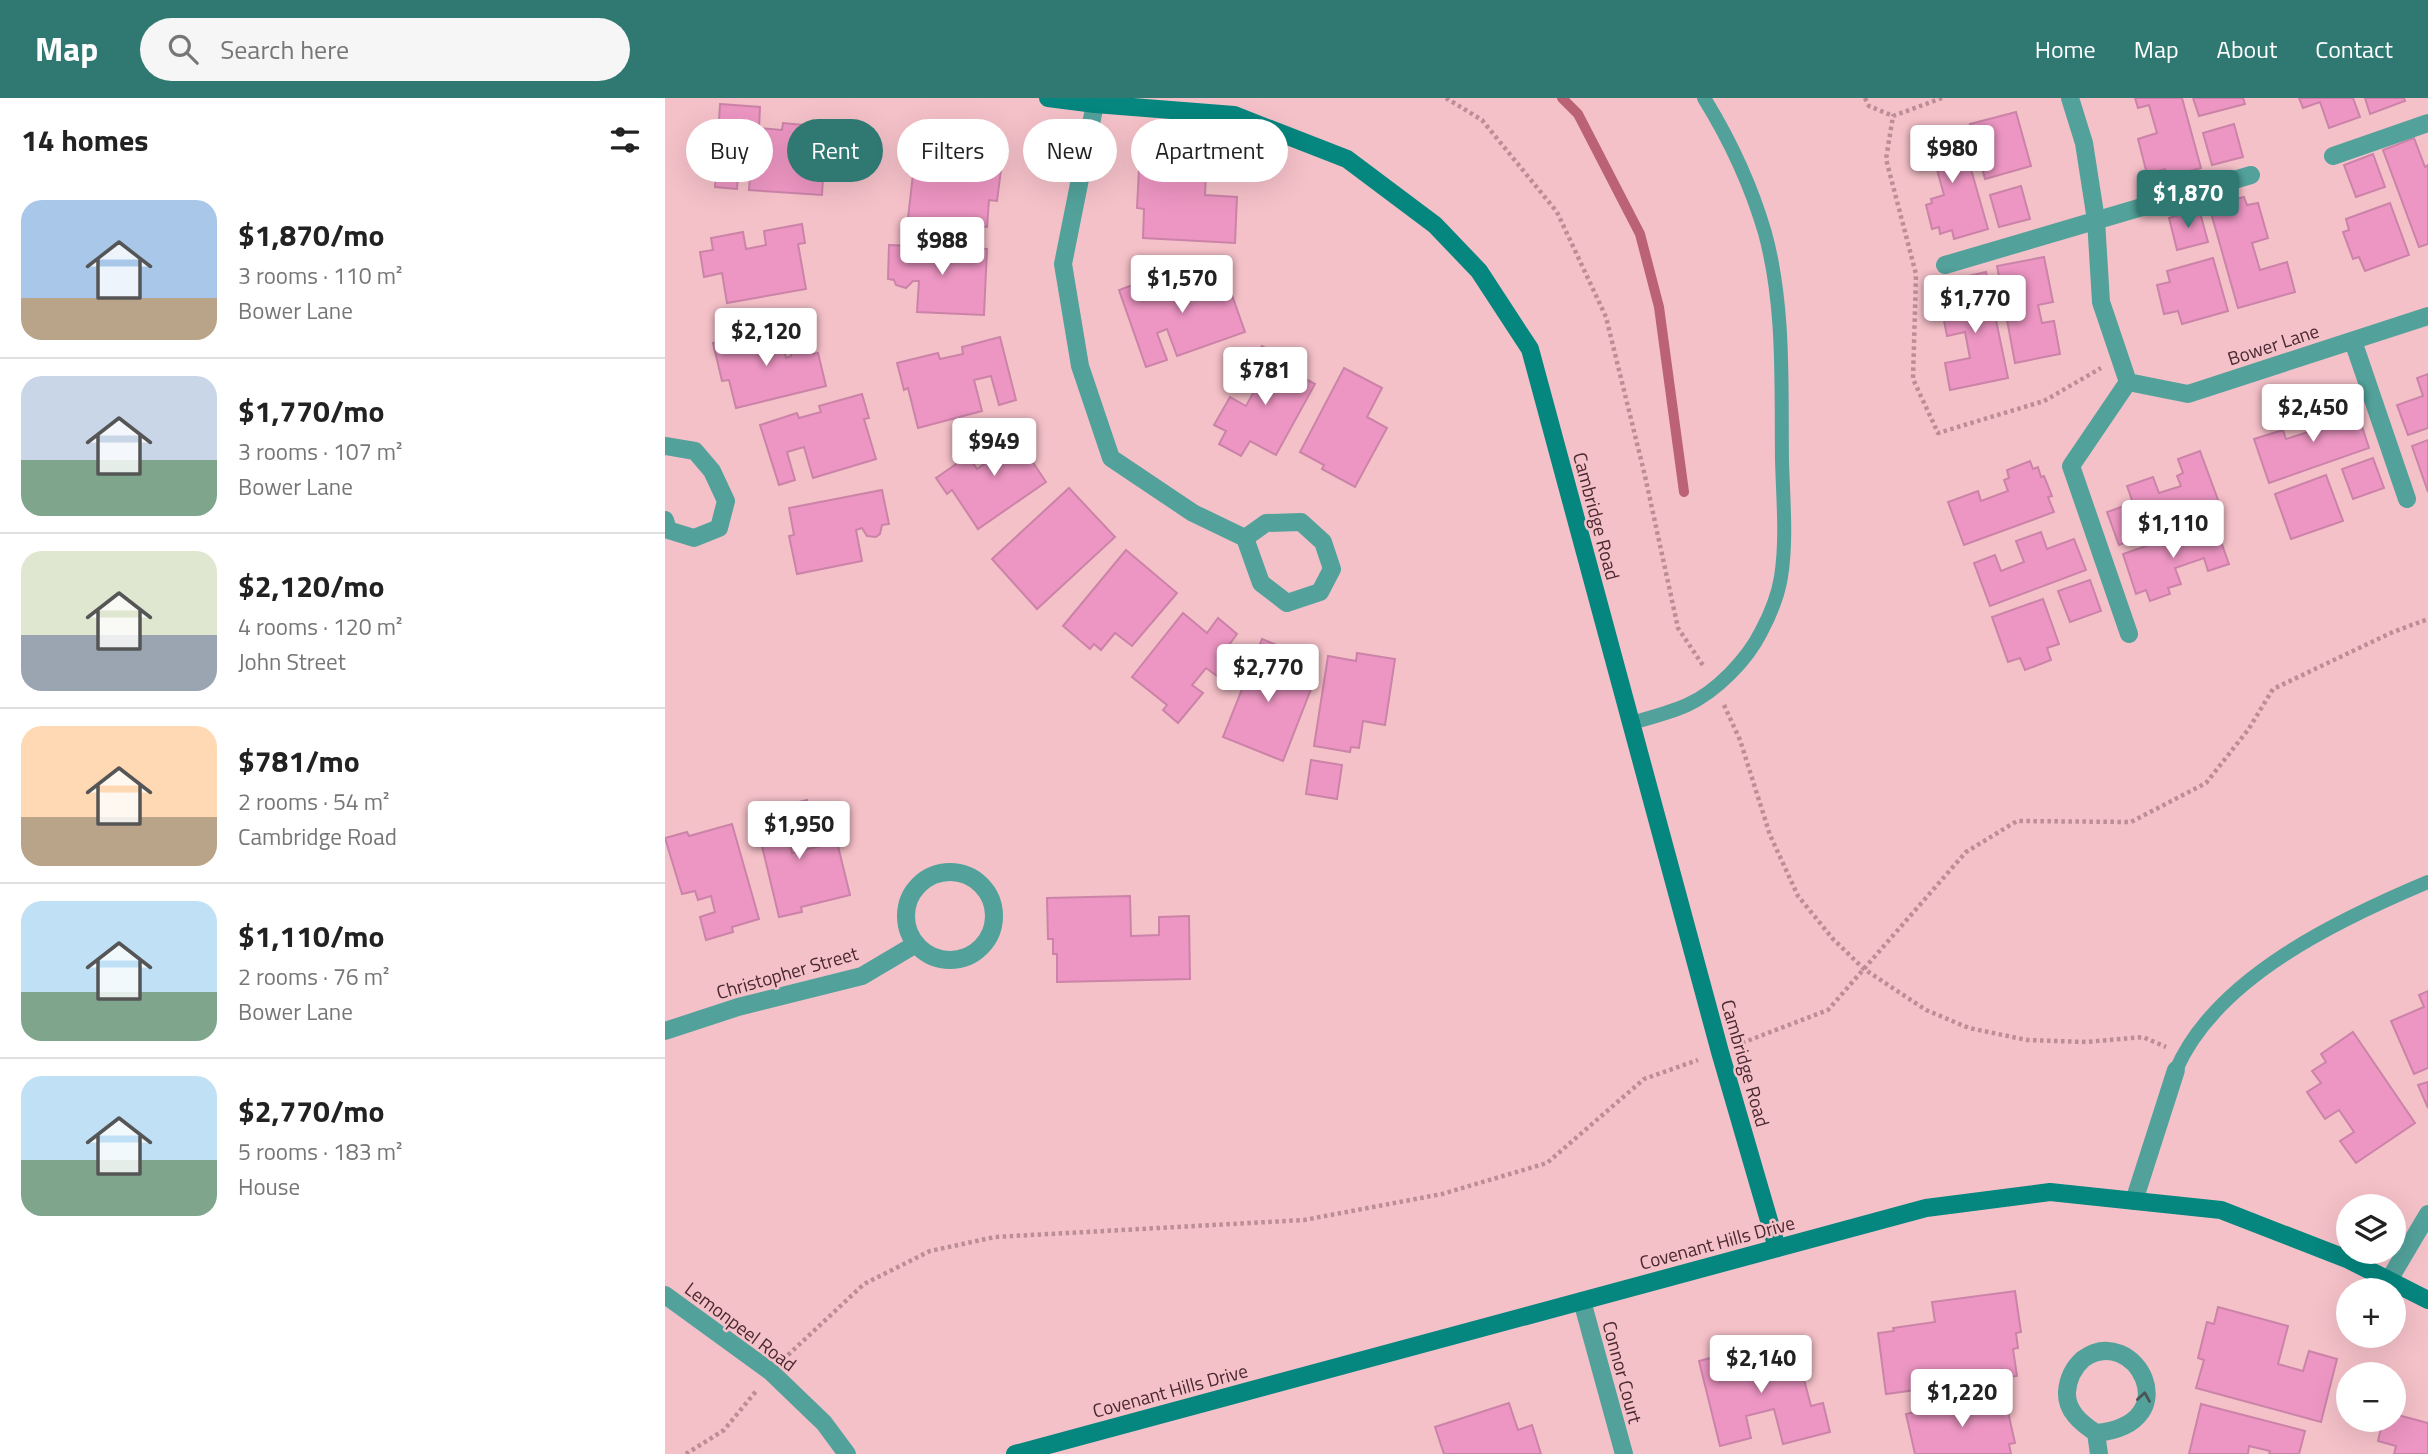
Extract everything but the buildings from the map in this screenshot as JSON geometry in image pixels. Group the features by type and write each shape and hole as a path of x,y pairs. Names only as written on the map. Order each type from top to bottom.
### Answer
{"street":[{"name":"Cambridge Road","path":"1048,98 1234,115 1347,159 1435,225 1479,271 1530,349 1720,1052 1777,1248"},
{"path":"2070,98 2084,143 2097,220 2101,302 2129,382 2071,466 2129,634"},
{"path":"1095,104 1062,264 1080,366 1111,458 1193,513 1245,538 1261,583 1287,603 1320,592 1332,569 1323,541 1301,522 1266,523 1245,538"},
{"path":"2333,156 2428,123"},
{"path":"1945,265 2251,175"},
{"name":"Bower Lane","path":"2129,382 2188,394 2428,316"},
{"path":"2353,341 2407,499"},
{"path":"665,446 695,451 712,471 726,501 719,528 694,538 668,530 665,520"},
{"path":"941,872 956,872 971,877 982,885 993,911 988,938 979,948 967,956 947,959 927,953 916,944 908,931 906,916 908,901 916,887 941,872"},
{"name":"Christopher Street","path":"665,1031 737,1007 862,976 916,944"},
{"path":"2134,1201 2180,1062"},
{"name":"Covenant Hills Drive","path":"1015,1454 1926,1208 2050,1192 2221,1210 2347,1259 2385,1278"},
{"path":"2390,1278 2428,1214"},
{"name":"Covenant Hills Drive","path":"2406,1289 2428,1300"},
{"name":"Lemonpeel Road","path":"665,1295 771,1372 824,1423 847,1454"},
{"name":"Connor Court","path":"1582,1301 1624,1454"},
{"path":"2101,1352 2116,1353 2130,1359 2141,1371 2147,1386 2146,1401 2139,1416 2128,1426 2113,1432 2096,1433 2083,1425 2073,1413 2067,1398 2068,1382 2074,1368 2086,1357 2101,1352"},
{"path":"2096,1433 2099,1454"}],"lane":[{"path":"1631,723 1687,705 1716,686 1737,665 1760,634 1774,604 1781,578 1781,379 1773,275 1765,234 1745,177 1723,129 1704,98"},
{"path":"2180,1062 2201,1028 2220,1005 2242,986 2299,946 2363,909 2428,882"}],"path":[{"path":"1446,98 1482,120 1557,212 1606,317 1645,476 1678,628 1716,686 1740,740 1770,835 1798,896 1833,939 1864,969 1926,1010 1969,1028 2027,1040 2086,1042 2143,1037 2180,1062"},
{"path":"1865,98 1869,106 1893,116 1943,98"},
{"path":"1893,116 1886,159 1916,274 1913,379 1938,433 2045,401 2120,357"},
{"path":"686,1454 724,1430 771,1372 864,1284 930,1251 995,1237 1304,1220 1442,1194 1547,1163 1644,1079 1828,1010 1966,852 2017,821 2131,822 2206,783 2248,730 2273,689 2393,632 2428,619"}],"waterway":[{"path":"1562,98 1578,114 1640,234 1659,307 1684,492"}]}
